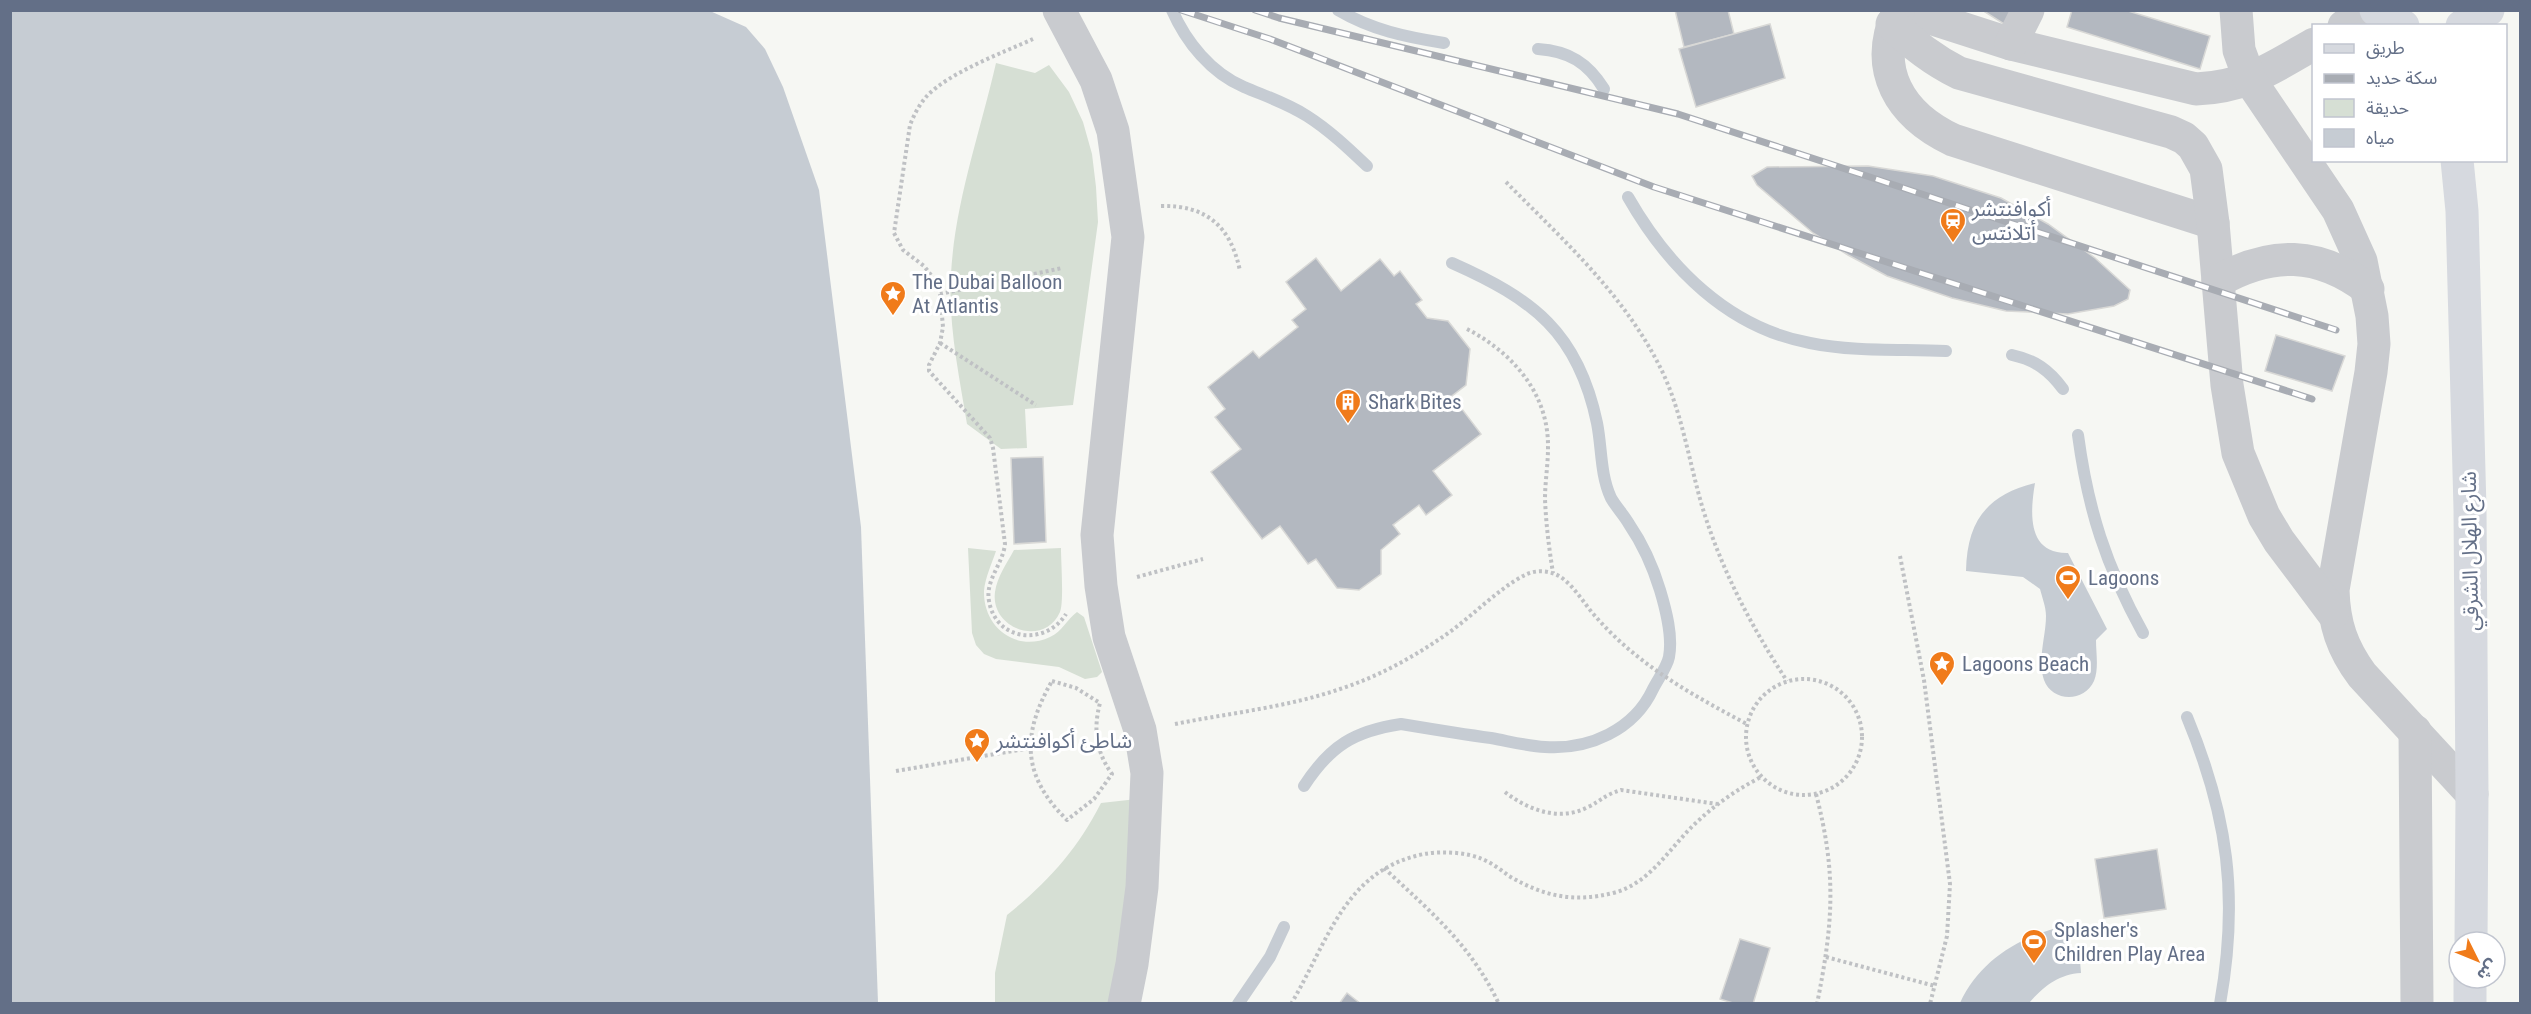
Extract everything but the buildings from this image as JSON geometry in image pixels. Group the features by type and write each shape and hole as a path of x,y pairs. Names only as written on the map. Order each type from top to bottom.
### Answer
{"main road":[{"path":"2465,24 2488,10"},
{"name":"شارع الهلال الشرقي","path":"2457,162 2462,211 2470,509 2472,794 2470,930"}],"street":[{"path":"2011,44 2028,10"},
{"path":"2236,10 2239,50 2250,80 2338,210 2361,261 2368,289 2374,344 2333,590 2333,613 2339,636 2348,657 2362,675 2472,794"},
{"path":"1902,15 1927,17 2011,44 2196,89 2219,88 2250,80 2312,45"},
{"path":"1902,15 1912,45 1935,61 1959,73 2171,132 2184,138 2197,152 2206,169 2231,419 2242,464 2264,516 2279,541 2333,613"},
{"path":"1902,15 1888,48 1891,72 1899,95 1913,115 1932,130 1953,140 2213,222"},
{"path":"1062,17 1096,80 1113,131 1128,237 1097,535 1101,586 1109,637 1140,730 1147,773 1142,888 1124,1004"},
{"path":"2356,24 2387,19"},
{"path":"2218,281 2260,262 2306,260 2349,275 2368,289"},
{"path":"2415,731 2417,1004"}],"path":[{"path":"1062,17 952,77 926,97 910,125 894,233 903,250 924,266 934,279 940,294 944,327 929,370 985,430 993,448 1005,544 1002,558 989,589 993,613 999,623 1010,632 1024,636 1038,635 1052,630 1062,621 1069,609"},
{"path":"1506,182 1590,267 1617,298 1641,332 1662,372 1679,414 1702,506 1718,552 1742,605 1787,681"},
{"path":"1124,207 1186,207 1211,218 1231,241 1240,271"},
{"path":"940,294 1062,268"},
{"path":"1467,329 1490,341 1509,356 1525,375 1538,397 1546,422 1548,446 1545,497 1548,548 1553,573"},
{"path":"940,343 1036,405"},
{"path":"1900,556 1924,680 1950,884 1947,936 1930,1004"},
{"path":"1126,579 1203,560"},
{"path":"1140,730 1300,700 1348,687 1376,676 1411,658 1444,636 1524,575 1533,572 1553,573 1569,584 1598,620 1631,653 1686,692 1747,724"},
{"path":"1807,679 1827,683 1844,694 1856,710 1862,730 1860,752 1852,771 1836,786 1816,794 1796,795 1777,789 1761,777 1750,761 1746,743 1747,724 1755,705 1769,690 1787,681 1807,679"},
{"path":"1052,681 1076,688 1100,703 1096,715 1096,739 1105,764 1112,774 1094,799 1068,820 1041,788 1030,748 1032,724 1040,702 1052,681"},
{"path":"896,771 1030,748"},
{"path":"1292,1004 1347,902 1364,883 1384,868 1408,858 1432,853 1458,853 1482,858 1532,889 1559,897 1588,899 1616,892 1642,879 1663,861 1697,821 1717,804 1761,777"},
{"path":"1505,792 1518,802 1549,813 1570,813 1589,807 1609,794 1621,790 1717,804"},
{"path":"1816,794 1826,834 1831,875 1831,916 1817,1004"},
{"path":"1384,868 1454,933 1478,965 1499,1004"},
{"path":"1826,957 1935,986"}],"green space":[{"path":"996,63 1035,73 1049,65 1069,92 1083,122 1092,154 1096,187 1098,222 1073,405 1025,409 1027,448 1001,449 967,424 951,312 951,274 957,220"},
{"path":"968,548 996,551 984,591 985,604 995,626 1014,639 1025,642 1037,641 1054,635 1077,612 1084,617 1102,672 1097,677 1085,679 1059,667 996,659 984,654 976,645 972,633"},
{"path":"1061,548 1060,612 1052,623 1042,629 1031,631 1009,624 1001,616 996,605 995,592 1000,576 1014,550"},
{"path":"1137,799 1122,932 1109,1003 995,1004 995,973 1007,915 1036,890 1072,850 1101,803"}],"water":[{"path":"11,11 710,11 746,27 765,49 783,87 819,190 861,527 878,1003 11,1003"},
{"name":"Lagoons","path":"2035,483 2032,519 2038,539 2045,547 2055,552 2068,553 2107,629 2096,640 2097,666 2094,681 2083,693 2076,696 2068,697 2054,693 2044,680 2041,664 2046,616 2040,589 2023,577 1966,571 1970,538 1983,513 2004,495"},
{"name":"Splasher's Children Play Area","path":"2068,925 2071,949 2079,948 2081,973 2052,982 2029,1003 1960,1003 1979,974 2005,951 2035,935"}],"waterway":[{"path":"1172,10 1192,45 1221,74 1307,116 1331,133 1367,166"},
{"path":"1338,10 1364,23 1390,32 1444,43"},
{"path":"1538,49 1559,52 1577,60 1591,72 1604,89"},
{"path":"1628,197 1644,223 1682,270 1703,291 1727,309 1753,324 1780,335 1827,346 1946,351"},
{"path":"1304,786 1324,760 1345,743 1370,731 1401,724 1524,745 1561,747 1593,741 1622,726 1634,716 1645,703 1668,661 1670,649 1667,614 1660,590 1643,547 1607,489 1597,423 1589,391 1578,365 1548,322 1528,305 1481,276 1452,263"},
{"path":"2012,355 2041,367 2063,389"},
{"path":"2078,435 2087,488 2100,537 2119,584 2143,633"},
{"path":"2187,717 2212,789 2226,858 2229,928 2220,1004"},
{"path":"1238,1004 1270,957 1284,927"}],"railway":[{"path":"1181,10 1270,39 1654,187 2312,399"},
{"path":"1255,10 1279,18 1678,114 2336,330"}],"place":[{"name":"أكوافنتشر أتلانتس","path":"1953,244"},
{"name":"The Dubai Balloon At Atlantis","path":"893,317"},
{"name":"Shark Bites","path":"1348,425"},
{"name":"Lagoons","path":"2068,601"},
{"name":"Lagoons Beach","path":"1942,687"},
{"name":"شاطئ أكوافنتشر","path":"977,764"},
{"name":"Splasher's Children Play Area","path":"2034,965"}]}
